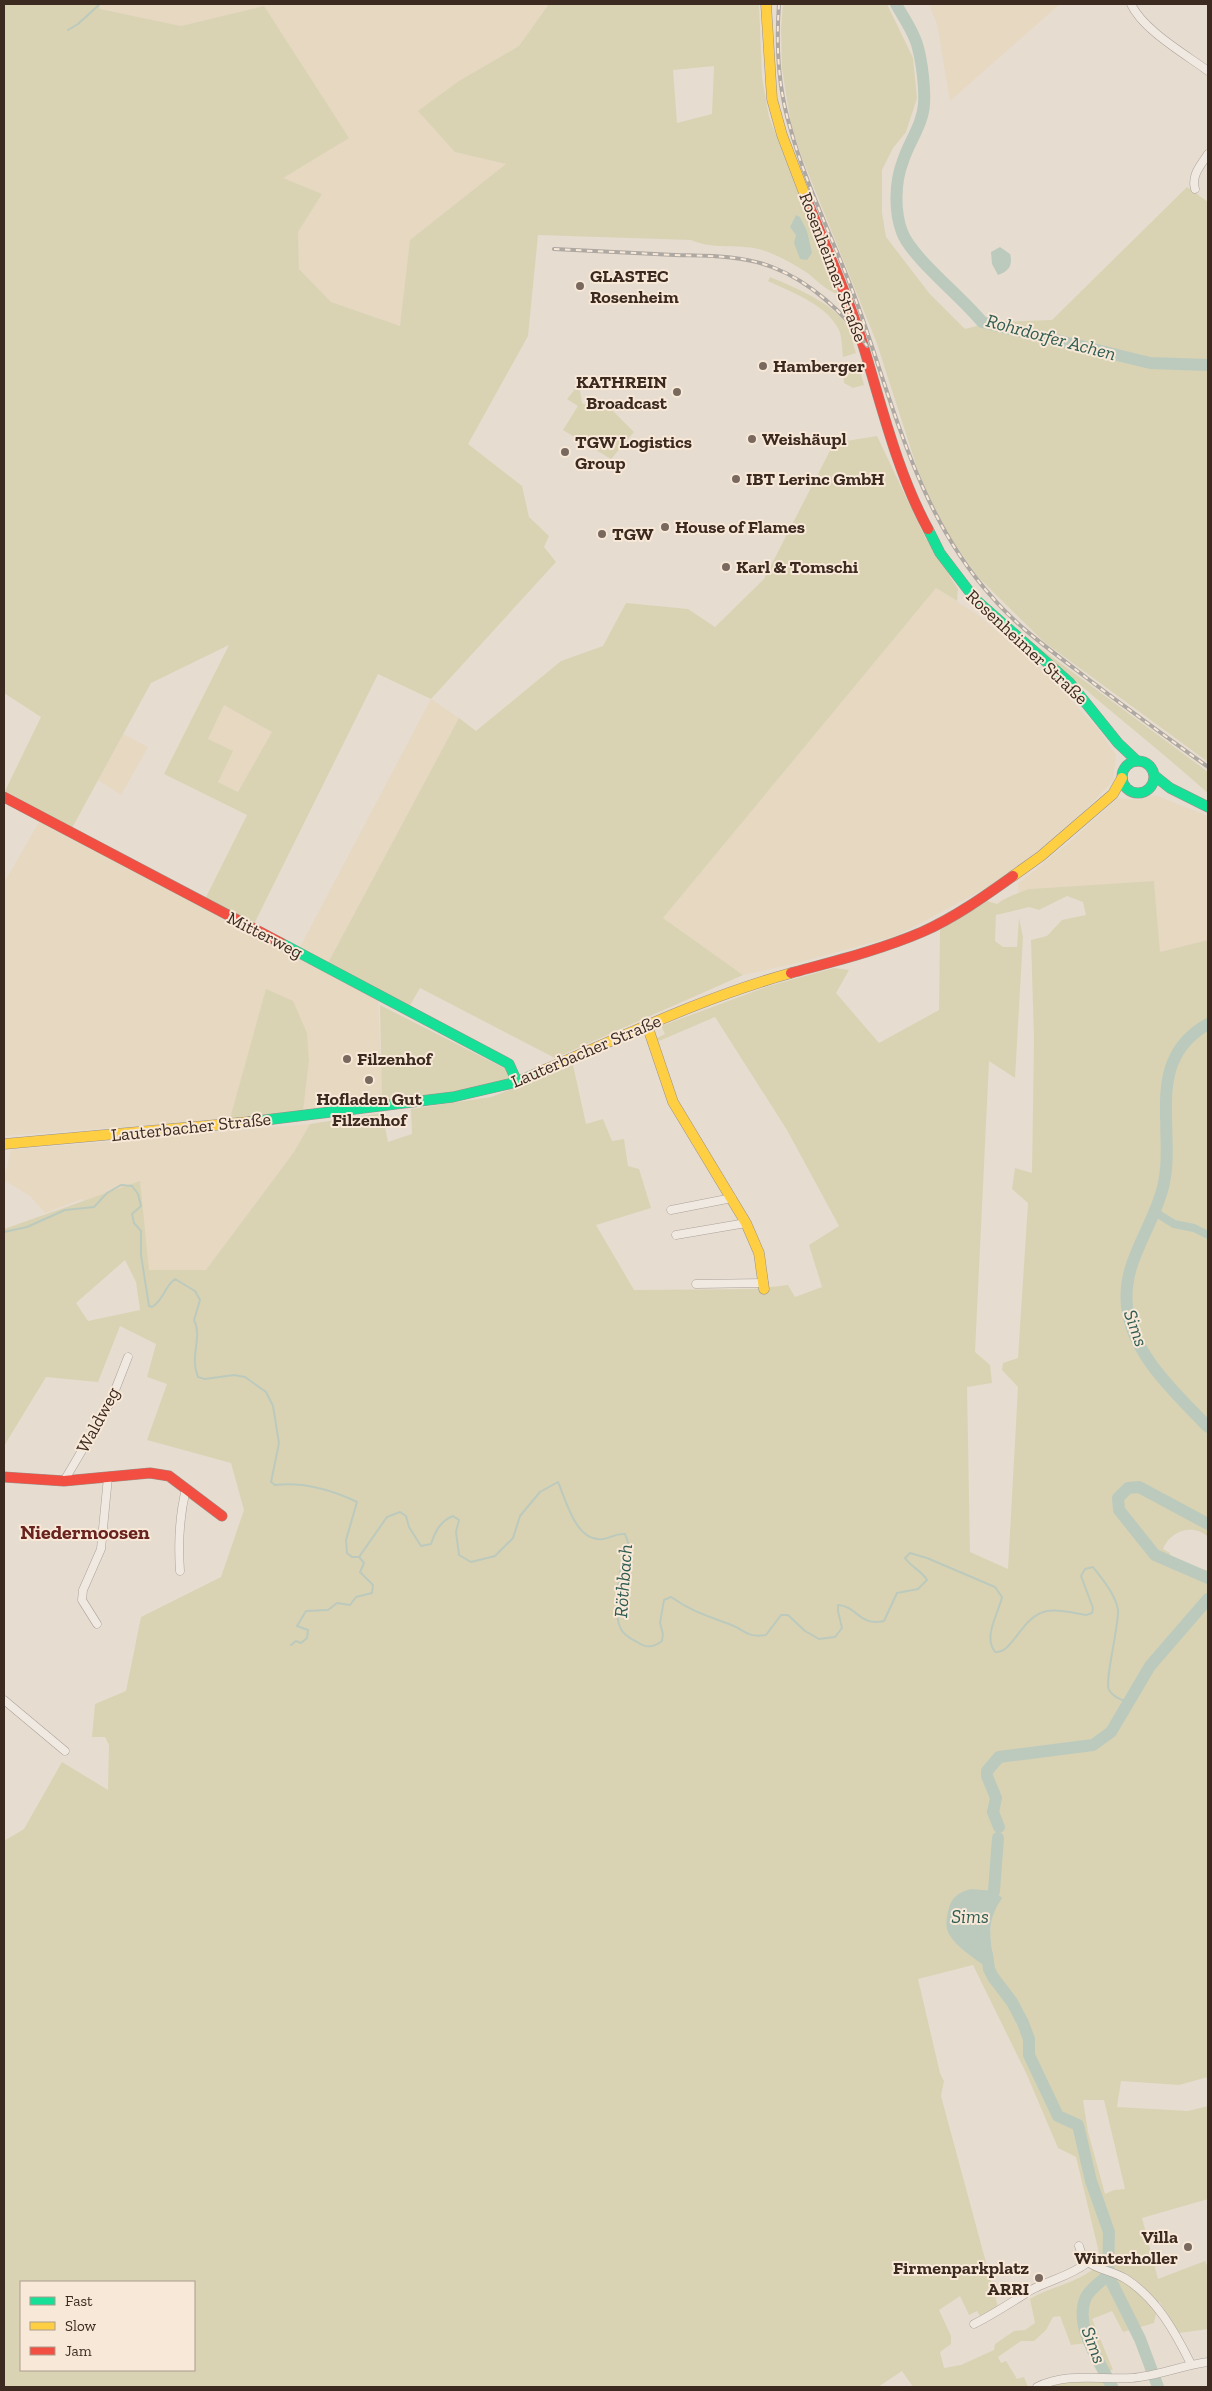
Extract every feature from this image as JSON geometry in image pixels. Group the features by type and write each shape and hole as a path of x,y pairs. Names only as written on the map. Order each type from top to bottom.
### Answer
{"street":[{"name":"Rosenheimer Straße","path":"766,4 769,74 775,112 846,296 892,443 922,516 963,586 983,608 1069,682 1121,748 1137,761"},
{"path":"1131,4 1135,12 1153,30 1208,71"},
{"path":"1195,189 1192,180 1208,154"},
{"name":"Rosenheimer Straße","path":"1121,748 1125,767"},
{"path":"1131,791 1125,786 1122,778 1125,767 1137,761 1149,765 1154,776 1170,788 1208,807"},
{"path":"1150,788 1154,776"},
{"name":"Lauterbacher Straße","path":"4,1144 238,1123 453,1097 517,1082 647,1025 748,985 873,951 924,931 1007,882 1112,794 1122,778"},
{"path":"1112,794 1131,791 1143,792 1150,788 1170,788"},
{"name":"Mitterweg","path":"4,797 509,1064 517,1082"},
{"path":"647,1025 673,1102 746,1224 759,1253 764,1286 696,1284"},
{"path":"671,1210 732,1198"},
{"path":"676,1235 746,1224"},
{"name":"Waldweg","path":"64,1481 110,1403 128,1357"},
{"name":"Waldweg","path":"4,1477 64,1481 150,1473 169,1476 222,1516"},
{"path":"98,1624 82,1600 83,1590 101,1549 108,1477"},
{"path":"180,1571 178,1539 181,1510 186,1488"},
{"path":"4,1700 65,1751"},
{"path":"1079,2246 1081,2255 1087,2263 1126,2279 1152,2301 1167,2321 1191,2364"},
{"path":"974,2324 1007,2307 1032,2290 1078,2270 1087,2263"},
{"path":"1037,2387 1048,2382 1072,2378 1134,2378 1191,2364 1208,2362"}],"shaded area":[{"path":"4,4 98,4 100,9 181,26 264,6 349,138 283,178 322,194 298,232 299,269 331,302 400,326 410,240 506,164 455,152 418,111 459,81 519,46 549,4 759,4 762,78 769,117 838,294 826,288 793,264 773,254 749,247 710,245 691,240 538,235 528,336 468,444 522,486 529,517 549,536 544,547 556,562 431,699 378,674 253,926 205,899 247,815 164,774 229,645 151,683 72,828 5,791 41,717 4,693","holes":["714,66 712,114 677,123 673,70","224,705 272,732 238,792 218,782 233,751 208,739"]},
{"path":"98,4 549,4 519,46 459,81 455,152 506,164 410,240 400,326 331,302 299,269 298,232 322,194 282,178 264,6 181,26 100,9"},
{"path":"783,4 887,4 913,58 917,98 906,132 893,148 882,170 882,213 886,237 929,293 965,329 992,322 1052,320 1187,187 1208,202 1208,762 1044,642 978,577 949,536 934,509 918,471 876,341 802,158 791,125 782,69 781,29"},
{"path":"929,4 1060,4 950,101 937,24"},
{"path":"770,277 813,297 833,310 848,327 856,353 843,357 839,330 826,313 808,300 768,281"},
{"path":"858,362 864,385 853,388 844,383 843,370 847,365"},
{"path":"576,388 580,391 582,403 596,410 612,410 634,432 611,459 563,430 578,406 567,399"},
{"path":"877,436 925,537 958,589 957,601 936,588 663,918 743,975 555,1058 420,988 409,1007 328,963 459,718 476,731 561,661 603,646 626,603 688,609 715,627 764,579 834,443"},
{"path":"936,588 978,615 1051,678 1098,729 1116,755 1113,781 1073,822 1005,878 896,936 793,964 743,975 663,918"},
{"path":"1029,640 1208,772 1208,793 1073,679"},
{"path":"431,699 459,718 328,963 299,949"},
{"path":"224,705 272,732 238,792 218,782 208,739"},
{"path":"123,734 148,747 121,795 98,780"},
{"path":"1155,795 1208,816 1208,940 1160,952 1154,881 1029,889 1019,894 1018,884 1072,840 1118,798 1138,800"},
{"path":"39,822 378,997 382,1101 303,1111 309,1061 230,1119 4,1136 4,883"},
{"path":"1154,881 1160,952 1208,940 1208,1537 1196,1530 1182,1531 1171,1538 1163,1549 1170,1553 1170,1557 1208,1570 1208,2077 1179,2085 1121,2081 1117,2107 1188,2111 1208,2106 1208,2199 1142,2218 1158,2279 1205,2261 1208,2268 1208,2329 1179,2333 1159,2301 1154,2323 1123,2332 1112,2311 1092,2319 1113,2370 1098,2371 1087,2343 1071,2345 1060,2316 1053,2317 1046,2330 1034,2341 1021,2341 998,2357 1001,2363 1006,2361 1017,2379 1024,2377 1028,2387 913,2387 902,2371 878,2387 4,2387 4,1841 24,1829 62,1762 108,1790 109,1745 105,1737 92,1737 95,1704 126,1691 141,1617 221,1577 244,1510 231,1463 147,1440 167,1384 147,1377 156,1344 120,1326 98,1382 46,1377 4,1446 4,1229 140,1181 149,1270 206,1270 294,1152 310,1124 382,1113 388,1142 412,1134 411,1109 491,1097 573,1065 586,1124 603,1119 612,1141 624,1139 628,1166 639,1169 651,1208 596,1225 634,1290 754,1289 788,1285 795,1297 822,1287 809,1245 839,1226 787,1130 715,1017 659,1041 657,1038 665,1034 661,1026 769,986 834,968 849,970 836,993 879,1043 939,1010 940,930 987,901 997,904 1008,897 1029,889","holes":["1067,896 1083,902 1086,915 1062,920 1047,936 1031,940 1034,1038 1032,1173 1015,1168 1012,1189 1028,1203 1018,1358 1003,1363 1002,1370 1018,1387 1008,1569 970,1552 967,1387 992,1383 990,1365 975,1352 989,1061 1015,1078 1023,937 1019,918 1017,947 1003,947 995,941 996,915 1029,907 1039,910","125,1260 136,1282 140,1310 88,1321 76,1303","992,1913 990,1935 994,1962 966,1952 948,1931","973,1965 1027,2075 1058,2148 1076,2157 1101,2261 1085,2275 1030,2299 1035,2323 1025,2330 1014,2331 995,2344 994,2350 961,2365 944,2368 940,2352 951,2344 951,2336 939,2310 960,2296 969,2315 977,2311 981,2318 998,2307 941,2096 944,2081 940,2073 918,1979","1083,2100 1104,2100 1125,2189 1114,2190 1105,2194 1088,2132"]},
{"path":"266,989 293,1001 307,1033 309,1061 303,1111 230,1119"},
{"path":"380,1005 504,1068 507,1066 510,1078 487,1086 382,1101"},
{"path":"310,1124 294,1152 206,1270 149,1270 82,1199 45,1213 30,1196 4,1180 11,1150"},
{"path":"1065,2381 1116,2381 1119,2387 1042,2387"}],"water":[{"path":"796,215 800,217 807,231 812,253 807,260 800,259 794,243 796,235 790,227"},
{"path":"1000,247 1010,254 1011,261 1005,272 998,275 992,264 991,252"},
{"name":"Sims","path":"971,1889 994,1891 1002,1898 993,1914 991,1922 990,1929 994,1962 989,1969 960,1947 947,1929 947,1917 952,1900 960,1893"}],"waterway":[{"path":"68,30 78,24 100,4"},
{"name":"Rohrdorfer Achen","path":"896,4 912,31 916,42 924,83 923,111 900,169 896,196 899,224 907,242 915,253 982,322 1150,363 1208,365"},
{"name":"Sims","path":"1208,1024 1192,1035 1183,1045 1173,1062 1167,1091 1167,1156 1163,1187 1134,1260 1127,1290 1127,1306 1131,1324 1137,1341 1146,1357 1170,1387 1208,1427"},
{"name":"Röthbach","path":"4,1232 27,1227 65,1210 94,1207 107,1193 121,1185 132,1186 138,1194 141,1206 132,1214 134,1223 141,1231 141,1255 149,1306 152,1307 156,1304 175,1279 195,1291 200,1300 194,1320 197,1333 195,1362 198,1377 205,1379 234,1375 245,1377 266,1392 273,1406 279,1443 271,1482 275,1485 286,1484 317,1488 357,1502 346,1540 347,1553 352,1557 359,1557 387,1517 400,1512 406,1516 409,1527 421,1546 431,1544 439,1527 448,1518 453,1516 459,1520 456,1532 459,1555 471,1562 495,1556 513,1538 520,1516 540,1492 558,1482 573,1519 586,1534 594,1538 603,1539 625,1534 628,1542 618,1585 618,1619 621,1630 643,1645 653,1646 662,1641 663,1634 660,1623 664,1600 671,1597 693,1610 735,1626 746,1633 759,1636 766,1635 781,1615 788,1615 805,1631 819,1639 835,1637 842,1628 838,1605 850,1609 869,1621 884,1621 897,1593 918,1589 927,1580 905,1558 910,1553 927,1558 995,1587 1002,1597 992,1625 990,1639 995,1652 1007,1647 1030,1620 1038,1614 1047,1611 1062,1611 1086,1615 1092,1613 1093,1608 1081,1576 1085,1569 1093,1567 1112,1593 1118,1610 1108,1677 1109,1690 1115,1696 1128,1702"},
{"name":"Sims","path":"1155,1212 1174,1224 1194,1228 1208,1235"},
{"name":"Sims","path":"1208,1524 1139,1487 1128,1488 1118,1498 1119,1510 1155,1555 1208,1578"},
{"path":"291,1645 296,1641 301,1643 307,1638 308,1630 297,1626 306,1611 328,1610 337,1603 350,1605 356,1597 372,1593 373,1585 360,1572 364,1563 359,1557"},
{"name":"Sims","path":"999,1827 993,1812 996,1798 987,1776 987,1771 999,1757 1093,1745 1111,1732 1150,1666 1208,1599"},
{"name":"Sims","path":"988,1907 994,1891 998,1838"},
{"name":"Sims","path":"987,1954 989,1969 993,1977 1012,2002 1023,2023 1029,2039 1029,2055 1058,2116 1078,2125 1091,2181 1109,2232 1108,2275 1086,2297 1083,2308 1083,2320 1090,2344 1112,2387"},
{"path":"1108,2275 1140,2339 1158,2387"}],"railway":[{"path":"779,4 778,50 780,81 786,112 804,172 857,303 910,457 944,530 966,565 1001,607 1021,626 1092,682 1208,767"},
{"path":"554,249 724,257 760,263 786,273 813,289 837,310 867,346"}],"traffic: fast":[{"path":"928,529 940,553 975,599 1069,682 1118,743 1137,761"},
{"path":"1138,761 1144,762 1149,766 1153,771 1154,777 1153,783 1149,788 1144,792 1138,793 1132,792 1127,788 1123,783 1122,777 1123,771 1127,766 1132,762 1138,761"},
{"path":"1155,776 1170,788 1208,807"},
{"path":"281,943 509,1064 517,1082"},
{"path":"249,1122 453,1097 517,1082 542,1071"}],"traffic: slow":[{"path":"766,4 772,99 782,135 806,198"},
{"path":"1013,876 1041,856 1113,794 1122,778"},
{"path":"542,1071 696,1005 791,973"},
{"path":"647,1025 673,1102 746,1223 759,1253 764,1289"},
{"path":"4,1144 249,1122"}],"traffic: jam":[{"path":"806,198 859,332 906,482 928,529"},
{"path":"4,797 281,943"},
{"path":"791,973 874,950 922,932 980,899 1013,876"},
{"path":"4,1477 64,1481 150,1473 169,1476 222,1516"}],"place":[{"name":"GLASTEC Rosenheim","path":"580,286"},
{"name":"Hamberger","path":"763,366"},
{"name":"KATHREIN Broadcast","path":"677,392"},
{"name":"Weishäupl","path":"752,439"},
{"name":"TGW Logistics Group","path":"565,452"},
{"name":"IBT Lerinc GmbH","path":"736,479"},
{"name":"House of Flames","path":"665,527"},
{"name":"TGW","path":"602,534"},
{"name":"Karl & Tomschi","path":"726,567"},
{"name":"Filzenhof","path":"347,1059"},
{"name":"Hofladen Gut Filzenhof","path":"369,1080"},
{"name":"Villa Winterholler","path":"1188,2247"},
{"name":"Firmenparkplatz ARRI","path":"1039,2278"}],"district":[{"name":"Niedermoosen","path":"85,1532"}]}
